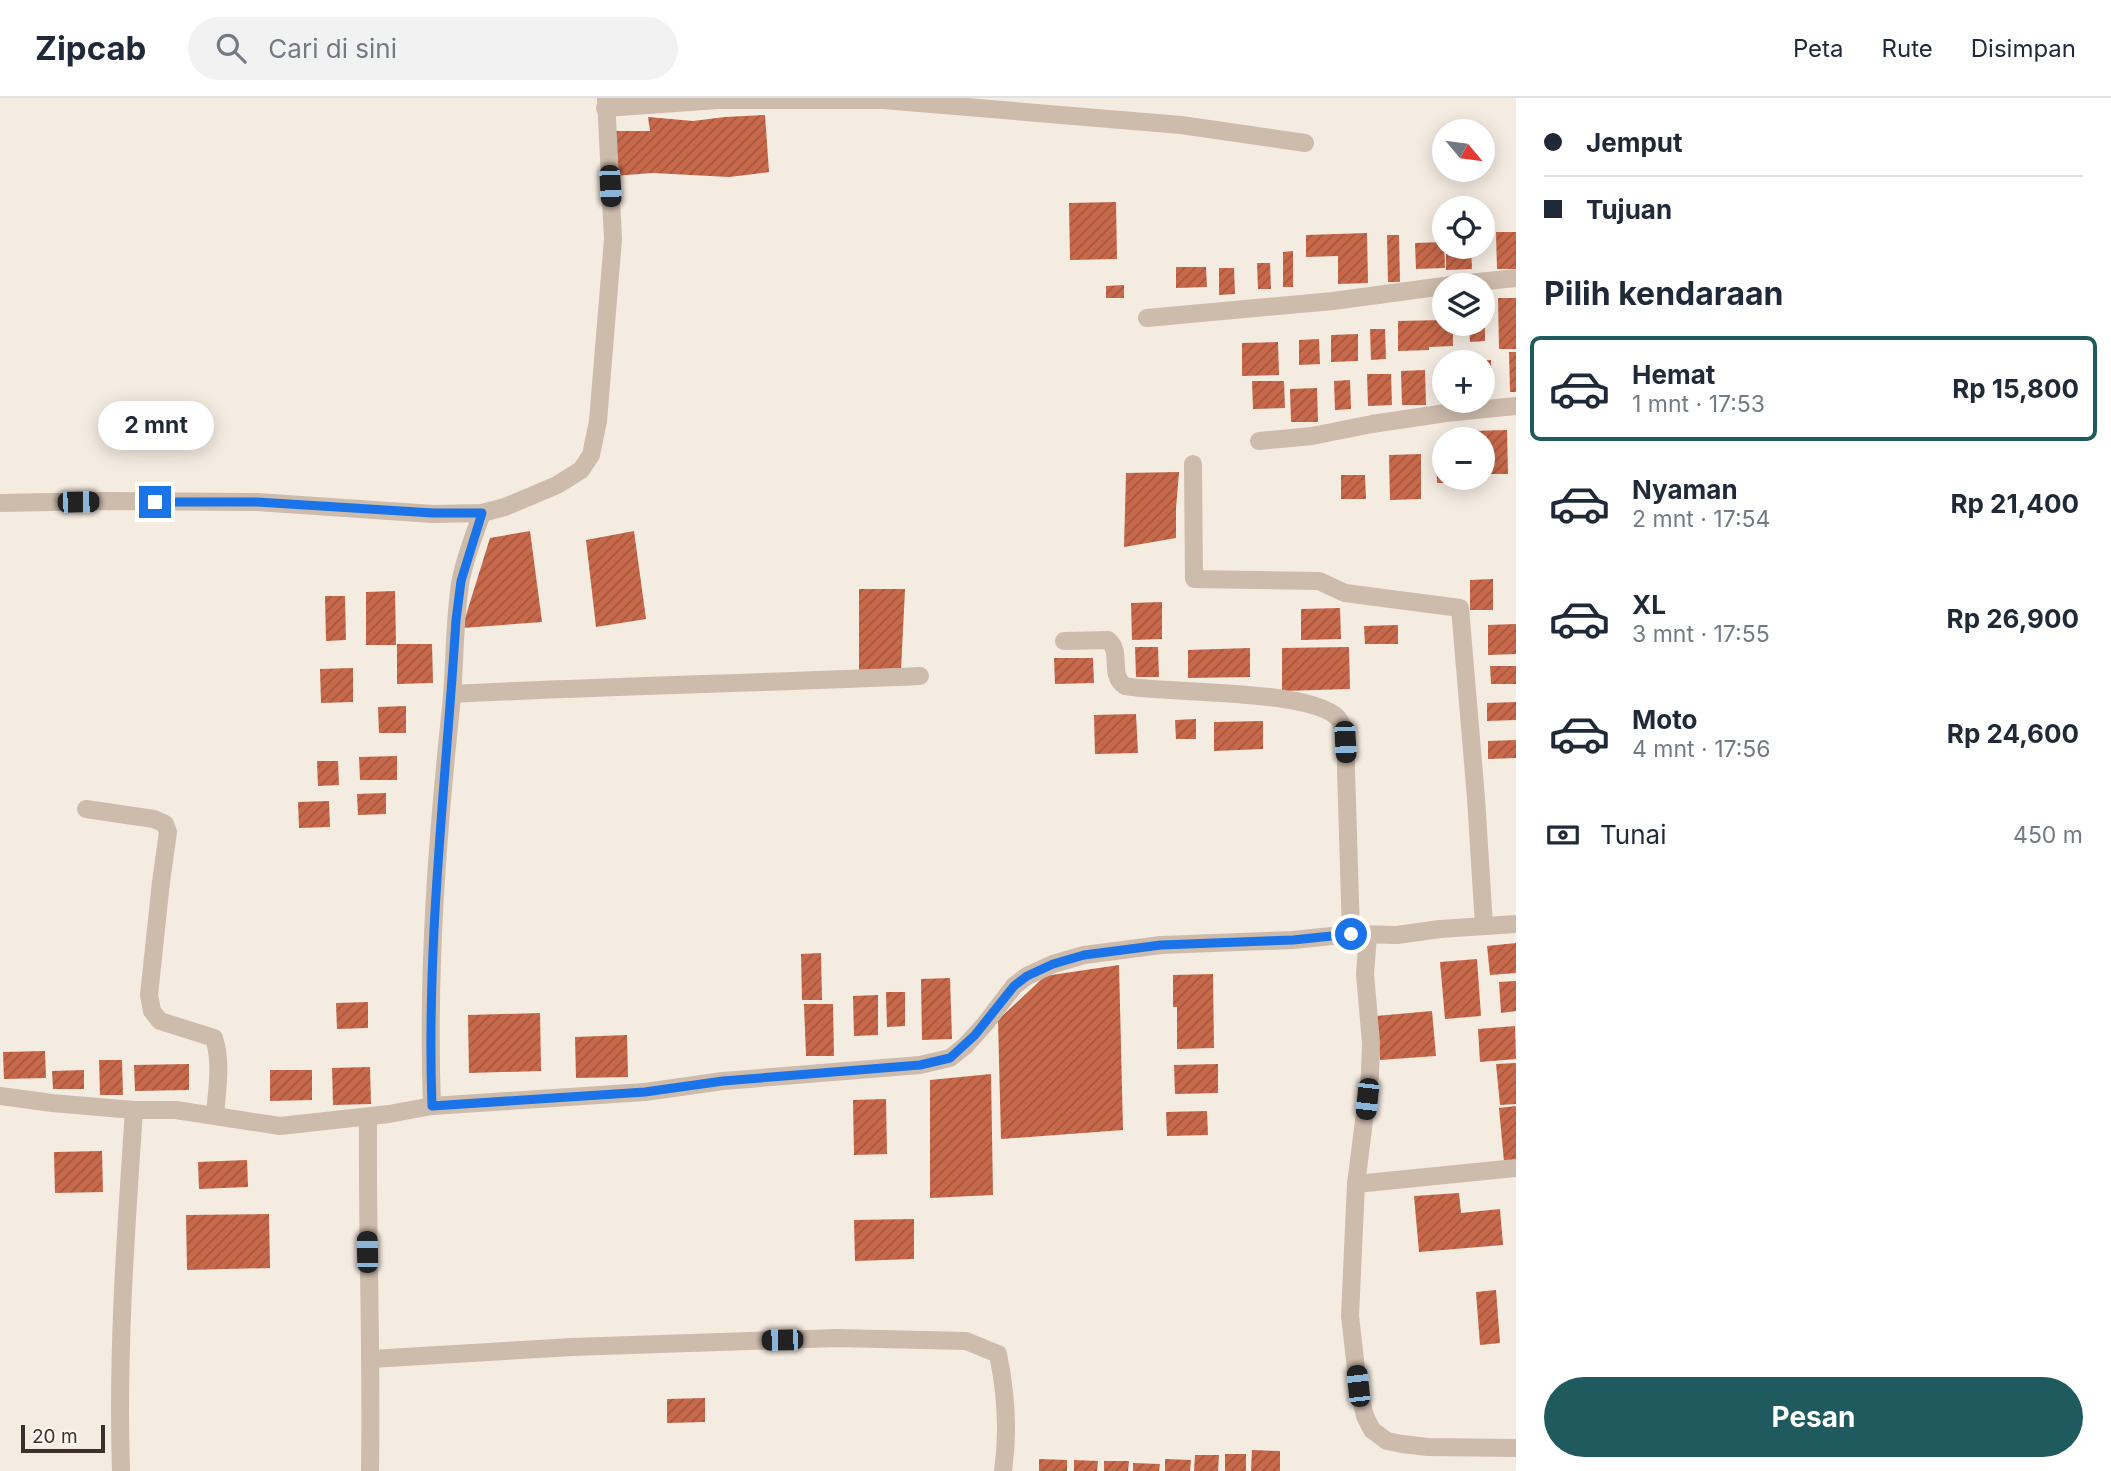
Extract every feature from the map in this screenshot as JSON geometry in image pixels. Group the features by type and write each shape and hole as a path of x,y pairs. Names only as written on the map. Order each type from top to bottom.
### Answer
{"street":[{"path":"0,503 257,502 433,513 482,513 505,507 557,485 581,470 591,455 602,395 613,239 606,103 883,99 1181,125 1305,143"},
{"path":"1495,280 1516,278"},
{"path":"1147,318 1333,301 1432,288"},
{"path":"1259,441 1312,436 1446,413 1516,406"},
{"path":"1193,464 1194,579 1319,582 1345,593 1460,608 1484,926"},
{"path":"432,1106 430,1040 433,945 456,620 461,581 482,513"},
{"path":"1064,641 1108,640 1113,644 1115,652 1116,675 1119,682 1125,686 1269,697 1320,708 1332,713 1340,721 1345,742 1359,934 1371,1043 1370,1074 1356,1184 1350,1317 1358,1386 1365,1416 1372,1430 1387,1441 1428,1447 1516,1448"},
{"path":"452,694 609,686 920,677"},
{"path":"86,809 154,819 165,824 168,832 149,995 152,1011 160,1021 214,1038 218,1050 219,1078 215,1115"},
{"path":"0,1096 134,1110 176,1110 280,1126 368,1117 432,1106 645,1092 723,1081 920,1065 950,1058 965,1046 1014,986 1027,976 1064,961 1106,951 1161,945 1293,940 1359,934 1397,935 1516,924"},
{"path":"121,1471 126,1221 134,1110"},
{"path":"368,1117 370,1471"},
{"path":"1356,1184 1516,1168"},
{"path":"371,1359 714,1341 837,1338 965,1341 998,1354 1004,1385 1007,1432 1003,1471"}],"building":[{"path":"765,115 769,172 729,177 653,173 613,176 612,131 650,131 648,117 693,121"},
{"path":"1116,202 1117,259 1070,260 1069,203"},
{"path":"1496,232 1516,232 1516,269 1497,269"},
{"path":"1367,233 1368,283 1338,284 1338,256 1306,257 1306,235"},
{"path":"1387,235 1399,235 1400,282 1388,282"},
{"path":"1432,242 1432,259 1445,259 1445,268 1416,269 1415,243"},
{"path":"1293,251 1293,287 1283,287 1283,252"},
{"path":"1446,259 1472,259 1472,269 1446,270"},
{"path":"1257,263 1270,263 1271,289 1258,289"},
{"path":"1176,267 1206,267 1207,287 1176,288"},
{"path":"1219,268 1234,268 1235,294 1219,295"},
{"path":"1124,285 1124,298 1106,298 1106,286"},
{"path":"1498,298 1516,298 1516,349 1499,349"},
{"path":"1432,320 1432,336 1453,336 1453,346 1398,351 1398,321"},
{"path":"1370,329 1385,329 1386,359 1371,360"},
{"path":"1358,334 1358,361 1331,362 1331,335"},
{"path":"1470,336 1485,336 1485,341 1470,342"},
{"path":"1319,339 1320,364 1299,365 1299,340"},
{"path":"1278,342 1279,375 1242,376 1242,343"},
{"path":"1509,352 1516,352 1516,392 1510,392"},
{"path":"1425,370 1426,405 1402,405 1401,371"},
{"path":"1367,374 1391,374 1392,405 1368,406"},
{"path":"1350,380 1351,409 1335,410 1334,381"},
{"path":"1252,381 1284,381 1285,408 1253,409"},
{"path":"1317,388 1318,422 1291,422 1290,389"},
{"path":"1495,430 1507,430 1508,474 1495,474"},
{"path":"1421,454 1421,499 1390,500 1389,455"},
{"path":"1179,472 1176,538 1124,547 1126,473"},
{"path":"1341,475 1365,475 1366,499 1341,499"},
{"path":"530,531 542,622 462,628 490,538"},
{"path":"634,531 646,619 596,627 586,540"},
{"path":"1493,579 1493,610 1470,610 1470,580"},
{"path":"859,589 905,589 901,670 859,674"},
{"path":"395,591 396,645 366,645 366,592"},
{"path":"325,596 345,596 346,640 326,641"},
{"path":"1162,602 1162,639 1132,640 1131,603"},
{"path":"1340,608 1341,639 1301,640 1301,609"},
{"path":"1516,624 1516,654 1488,655 1488,625"},
{"path":"1398,625 1398,644 1365,644 1364,626"},
{"path":"397,644 432,644 433,683 397,684"},
{"path":"1135,647 1158,647 1159,677 1136,677"},
{"path":"1349,647 1350,689 1282,691 1282,648"},
{"path":"1250,648 1250,677 1188,678 1188,650"},
{"path":"1054,658 1093,658 1094,683 1055,684"},
{"path":"1490,666 1516,666 1516,684 1491,684"},
{"path":"353,668 353,702 321,703 320,669"},
{"path":"1516,702 1516,720 1487,721 1487,703"},
{"path":"406,706 406,733 379,733 378,707"},
{"path":"1136,714 1138,753 1095,754 1094,715"},
{"path":"1196,719 1196,739 1176,739 1175,720"},
{"path":"1263,721 1263,749 1214,751 1214,722"},
{"path":"1516,740 1516,758 1488,759 1488,741"},
{"path":"397,756 397,780 360,780 359,757"},
{"path":"317,761 338,761 339,785 318,786"},
{"path":"386,793 386,814 358,815 357,794"},
{"path":"329,801 330,827 299,828 298,802"},
{"path":"1516,943 1516,973 1490,975 1487,946"},
{"path":"821,953 822,1000 802,1000 801,954"},
{"path":"1477,959 1481,1016 1445,1019 1440,962"},
{"path":"1119,965 1123,1130 1001,1139 998,1020 1045,976"},
{"path":"1213,974 1214,1048 1177,1049 1177,1007 1173,1007 1173,975"},
{"path":"950,978 952,1039 922,1040 921,979"},
{"path":"1516,981 1516,1011 1501,1013 1499,982"},
{"path":"886,992 905,992 905,1026 887,1027"},
{"path":"878,995 878,1035 854,1036 853,996"},
{"path":"368,1002 368,1028 337,1029 336,1003"},
{"path":"804,1004 833,1004 834,1056 806,1056"},
{"path":"1432,1011 1436,1056 1380,1060 1376,1016"},
{"path":"540,1013 541,1071 469,1073 468,1015"},
{"path":"1515,1026 1516,1059 1480,1062 1478,1029"},
{"path":"627,1035 628,1077 576,1078 575,1037"},
{"path":"45,1051 46,1078 4,1079 3,1052"},
{"path":"99,1060 122,1060 123,1095 100,1095"},
{"path":"1516,1063 1516,1104 1500,1105 1496,1064"},
{"path":"189,1064 189,1090 135,1091 134,1065"},
{"path":"1218,1064 1218,1093 1175,1094 1174,1065"},
{"path":"370,1067 371,1104 333,1105 332,1068"},
{"path":"84,1070 84,1089 53,1089 52,1071"},
{"path":"270,1070 312,1070 312,1100 270,1101"},
{"path":"991,1074 993,1195 930,1198 930,1080"},
{"path":"886,1099 887,1154 854,1155 853,1100"},
{"path":"1516,1106 1516,1161 1504,1162 1499,1108"},
{"path":"1207,1111 1208,1135 1167,1136 1166,1112"},
{"path":"102,1151 103,1192 55,1193 54,1152"},
{"path":"247,1160 248,1187 199,1189 198,1162"},
{"path":"1459,1193 1461,1213 1500,1209 1503,1245 1419,1252 1414,1196"},
{"path":"269,1214 270,1268 187,1270 186,1215"},
{"path":"914,1219 914,1259 855,1261 854,1220"},
{"path":"1496,1290 1500,1343 1480,1345 1476,1292"},
{"path":"705,1398 705,1422 667,1423 667,1399"},
{"path":"1252,1450 1280,1451 1280,1471 1251,1471"},
{"path":"1225,1454 1246,1454 1246,1471 1225,1471"},
{"path":"1195,1455 1219,1455 1218,1471 1194,1471"},
{"path":"1039,1459 1067,1460 1067,1471 1039,1471"},
{"path":"1165,1459 1191,1460 1190,1471 1165,1471"},
{"path":"1074,1460 1098,1461 1097,1471 1074,1471"},
{"path":"1104,1461 1129,1461 1128,1471 1104,1471"},
{"path":"1133,1463 1160,1464 1159,1471 1133,1471"}],"route":[{"path":"155,502 257,502 433,513 482,513 461,581 456,620 433,945 430,1040 432,1106 645,1092 723,1081 920,1065 950,1058 985,1024 1014,986 1027,976 1053,964 1117,949 1293,940 1351,934"}]}
